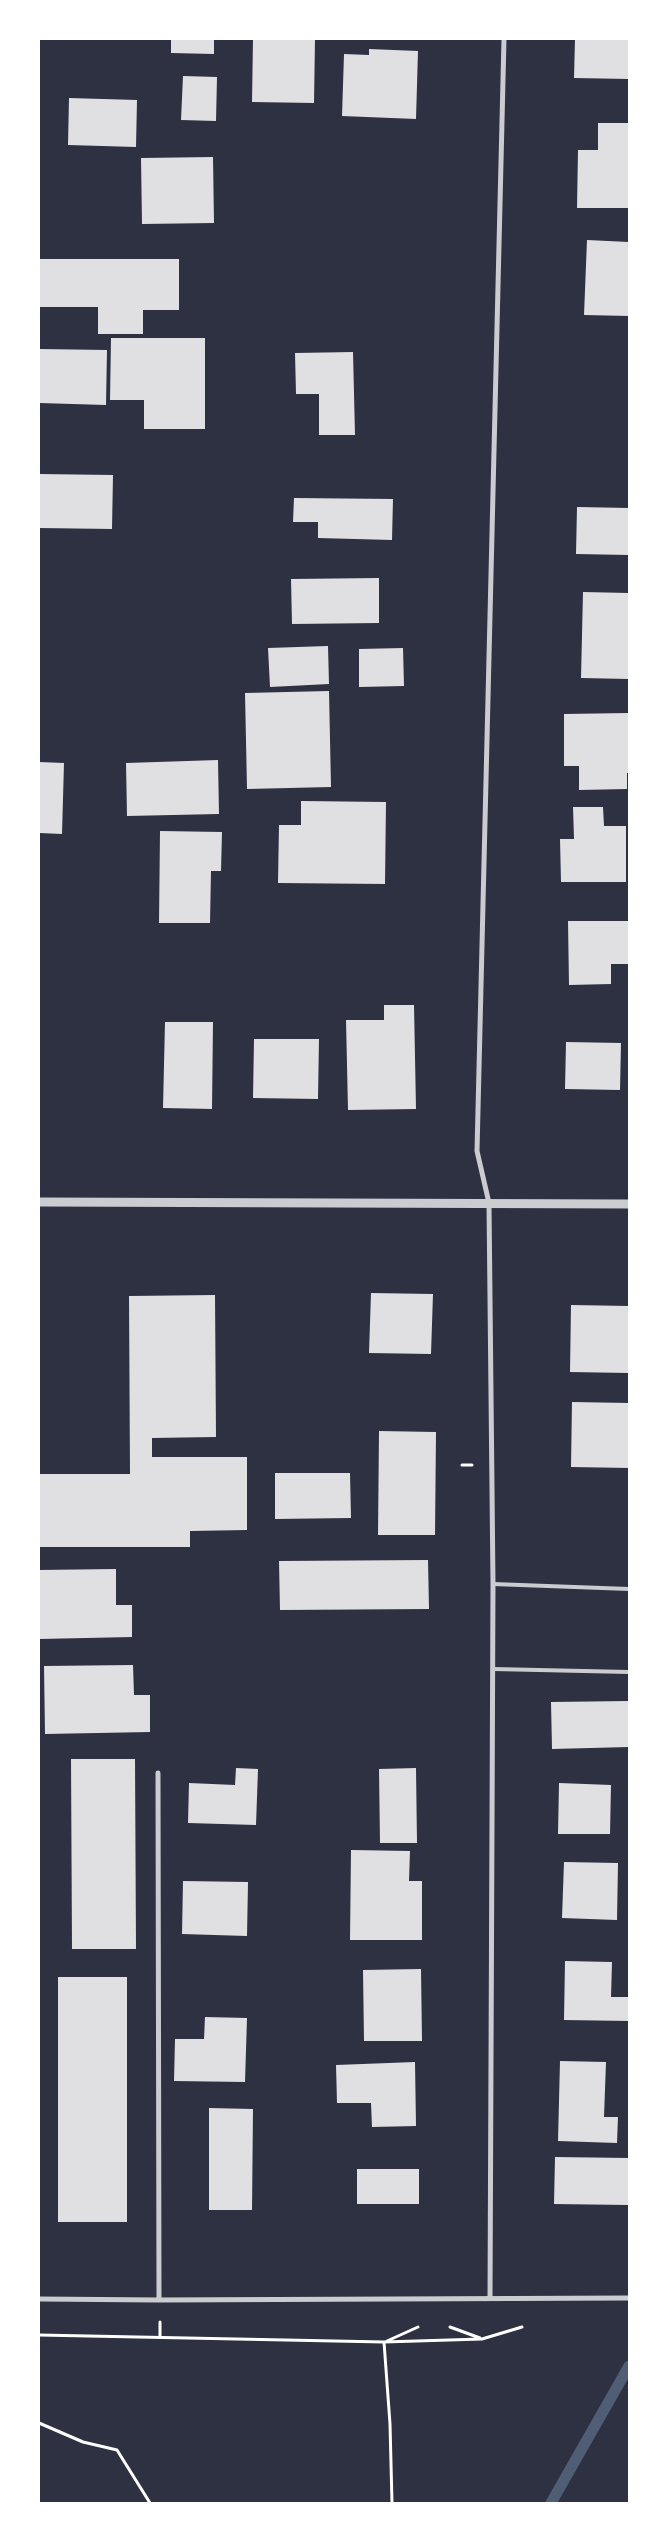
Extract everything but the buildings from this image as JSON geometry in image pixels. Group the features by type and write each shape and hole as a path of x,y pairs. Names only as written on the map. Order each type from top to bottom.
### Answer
{"street":[{"path":"490,2297 493,1584 490,1203 477,1151 504,39"},
{"path":"39,1202 629,1204"},
{"path":"158,1773 160,2300"},
{"path":"39,2299 629,2298"}],"lane":[{"path":"493,1584 629,1589"},
{"path":"493,1669 629,1672"}],"path":[{"path":"384,2342 418,2327"},
{"path":"450,2327 482,2339"},
{"path":"39,2335 384,2342 482,2339 522,2327"},
{"path":"384,2342 390,2424 392,2503"},
{"path":"39,2423 83,2442 117,2450 150,2503"}],"waterway":[{"path":"551,2503 629,2366"}]}
